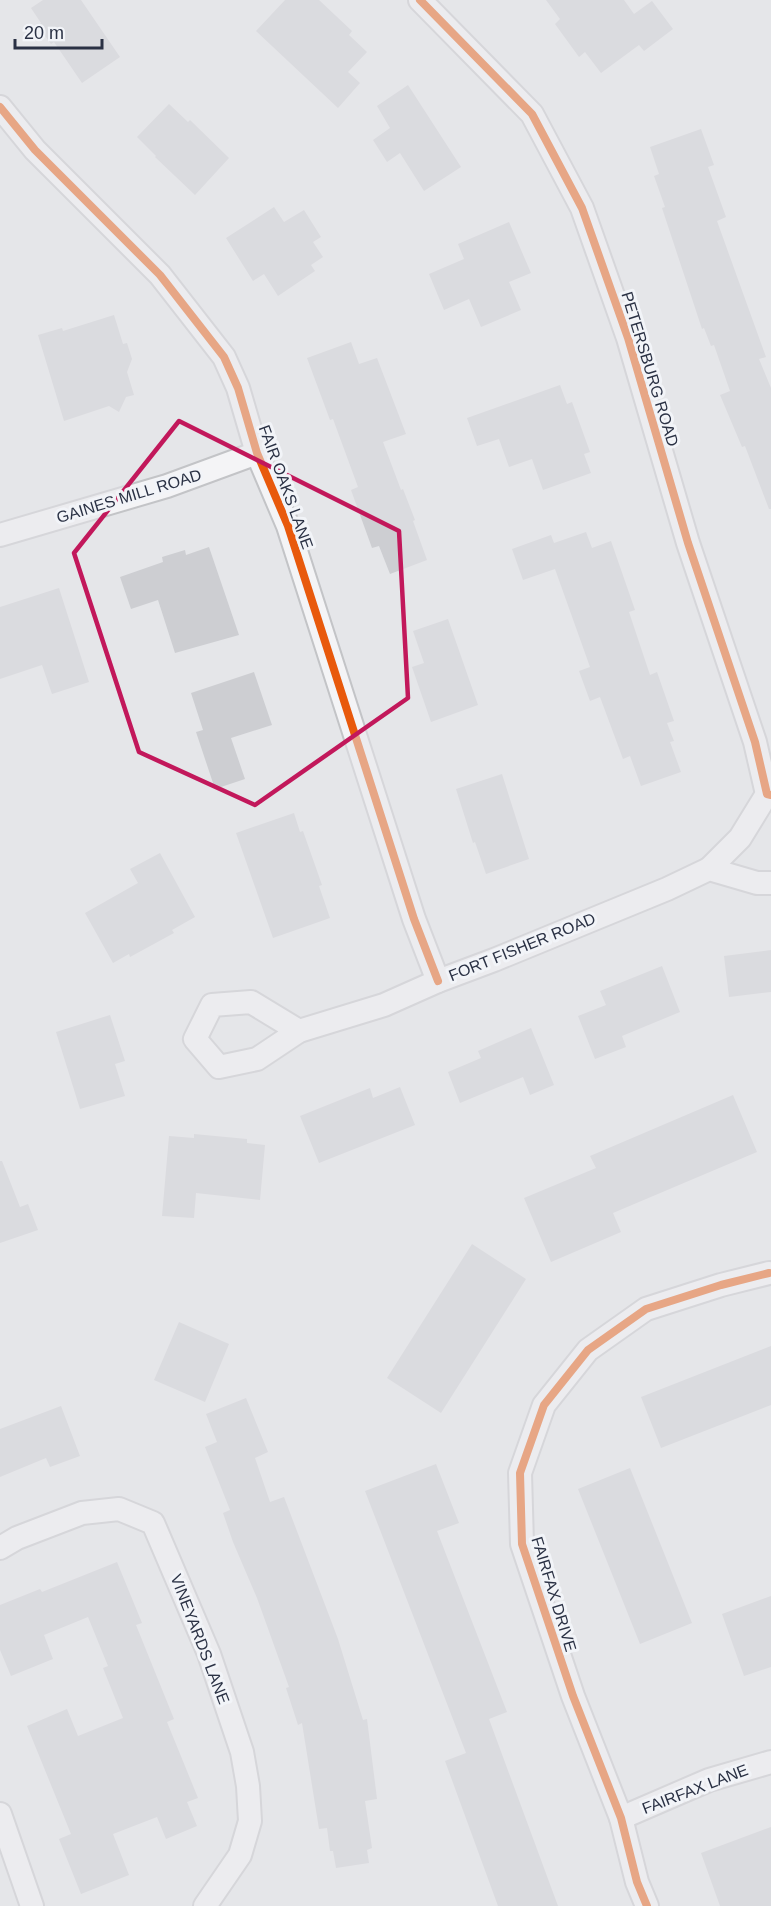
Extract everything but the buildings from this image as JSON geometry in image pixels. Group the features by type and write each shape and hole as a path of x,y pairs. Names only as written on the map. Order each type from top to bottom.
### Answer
{"street":[{"name":"PETERSBURG ROAD","path":"420,0 532,114 582,208 628,338 688,543 755,742 769,794"},
{"name":"FAIR OAKS LANE","path":"0,107 35,150 160,275 224,357 238,388 257,453 288,526 414,919 438,981"},
{"name":"GAINES MILL ROAD","path":"0,535 167,486 257,453"},
{"name":"FORT FISHER ROAD","path":"299,1031 384,1005 438,981 656,894 709,869 740,838 769,794"},
{"path":"709,869 757,883 771,883"},
{"name":"FAIRFAX DRIVE","path":"647,1906 638,1882 621,1818 573,1696 522,1544 520,1473 544,1405 588,1350 646,1309 721,1284 769,1273"},
{"name":"VINEYARDS LANE","path":"0,1548 17,1538 82,1513 119,1509 153,1523 209,1654 242,1752 248,1786 250,1821 240,1855 205,1906"},
{"name":"FAIRFAX LANE","path":"621,1818 709,1780 771,1762"},
{"path":"0,1814 32,1906"}],"highlighted area":[{"path":"179,421 399,531 408,698 255,805 139,752 74,553"}],"cycle path":[{"path":"420,0 532,114 582,208 628,338 688,543 755,742 767,794 771,795"},
{"path":"0,107 35,150 160,275 224,357 238,388 257,453 288,526 414,919 438,981"},
{"path":"647,1906 637,1882 621,1818 573,1696 522,1544 520,1473 544,1405 588,1350 646,1309 721,1285 769,1273"}]}
